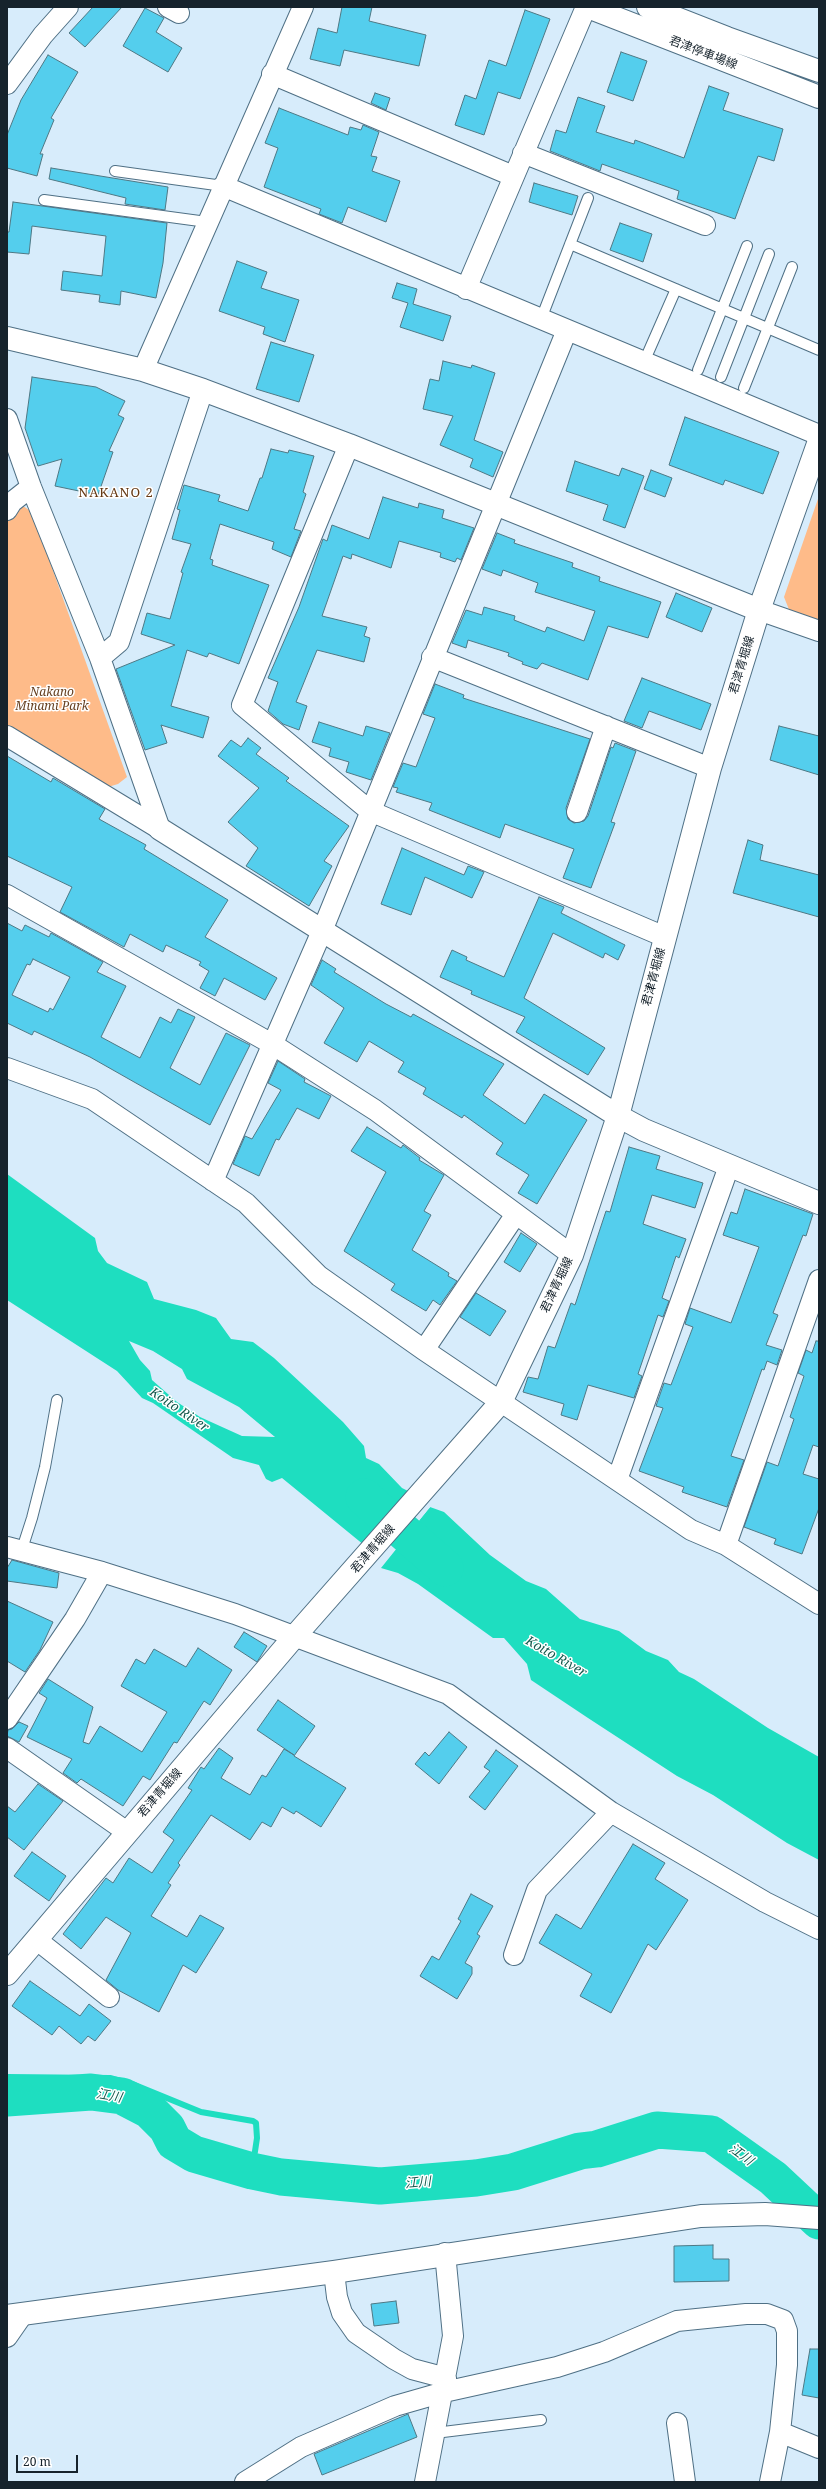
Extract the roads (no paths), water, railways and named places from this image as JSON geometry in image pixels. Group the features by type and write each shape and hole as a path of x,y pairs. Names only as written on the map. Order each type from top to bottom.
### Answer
{"street":[{"path":"7,84 43,35 68,7"},
{"path":"143,370 272,74 303,7"},
{"path":"466,289 513,176 587,7"},
{"name":"君津停車場線","path":"587,7 819,97"},
{"name":"君津停車場線","path":"648,7 727,38 819,70"},
{"path":"272,74 513,176"},
{"path":"523,153 705,225"},
{"path":"223,186 466,289 819,435"},
{"path":"213,1181 322,931 432,657 497,506 567,330"},
{"path":"7,338 143,370 203,390 350,445 497,506 759,610 819,630"},
{"path":"100,658 119,642 203,390"},
{"path":"7,419 31,487 100,658 160,829"},
{"name":"君津青堀線","path":"7,1974 294,1637 324,1606 474,1435 501,1402 572,1255 618,1116 710,768 759,610 819,441"},
{"path":"350,445 242,705 370,811 665,936"},
{"path":"7,510 12,502 31,487"},
{"path":"432,657 710,768"},
{"path":"577,812 606,726"},
{"path":"7,736 160,829 618,1116 644,1130 819,1203"},
{"path":"7,895 272,1044 375,1110 572,1255"},
{"path":"7,1068 92,1099 246,1203 319,1276 424,1350 691,1530 726,1545 819,1604"},
{"path":"617,1480 729,1166"},
{"path":"424,1350 516,1214"},
{"path":"726,1545 819,1280"},
{"path":"14,1548 102,1572 235,1614 448,1694 611,1812 765,1902 819,1929"},
{"path":"7,1719 75,1619 102,1572"},
{"path":"7,1748 127,1832"},
{"path":"514,1955 537,1890 611,1812"},
{"path":"37,1940 109,1997"},
{"path":"7,2337 15,2315 334,2272 445,2253 701,2216 781,2215 819,2218"},
{"path":"425,2482 445,2385 453,2336 445,2253"},
{"path":"334,2272 337,2297 342,2313 356,2333 394,2359 445,2385"},
{"path":"245,2482 301,2447 445,2385 557,2367 604,2352 678,2321 767,2314 783,2320 787,2331 787,2365 780,2432 770,2482"},
{"path":"677,2423 686,2482"},
{"path":"780,2432 819,2448"}],"lane":[{"path":"115,171 223,186"},
{"path":"541,319 588,198"},
{"path":"44,200 207,222"},
{"path":"570,244 819,350"},
{"path":"698,370 747,246"},
{"path":"721,377 769,254"},
{"path":"744,388 792,267"},
{"path":"644,362 676,289"},
{"path":"14,1548 32,1518 45,1467 57,1400"},
{"path":"435,2433 542,2420"}],"water":[{"path":"7,1174 95,1238 98,1251 107,1263 147,1282 154,1299 196,1310 216,1318 231,1339 253,1342 274,1358 343,1422 364,1446 366,1458 379,1464 402,1488 410,1492 364,1545 282,1478 272,1482 266,1479 259,1465 233,1458 153,1403 142,1398 117,1371 7,1300","holes":["129,1341 153,1351 182,1369 187,1379 239,1407 275,1437 242,1436 200,1417 177,1402 152,1380 150,1371 140,1360"]},
{"path":"430,1507 444,1512 490,1555 526,1581 546,1589 580,1619 619,1631 646,1651 668,1660 679,1672 694,1679 768,1728 819,1757 819,1860 787,1843 713,1795 677,1776 531,1680 527,1664 504,1638 493,1638 418,1584 398,1573 381,1568"}],"waterway":[{"name":"Koito River","path":"364,1497 445,1568"},
{"path":"7,2077 110,2078 135,2085 201,2112 253,2121 256,2123 257,2138 252,2171"},
{"name":"江川","path":"7,2098 91,2092 122,2096 149,2110 167,2128 174,2142 194,2154 252,2171 281,2177 380,2186 476,2178 513,2172 580,2151 597,2149 657,2130 711,2134 773,2178 819,2221"}],"district":[{"name":"NAKANO 2","path":"116,493"}],"park label":[{"name":"Nakano Minami Park","path":"52,700"}]}
